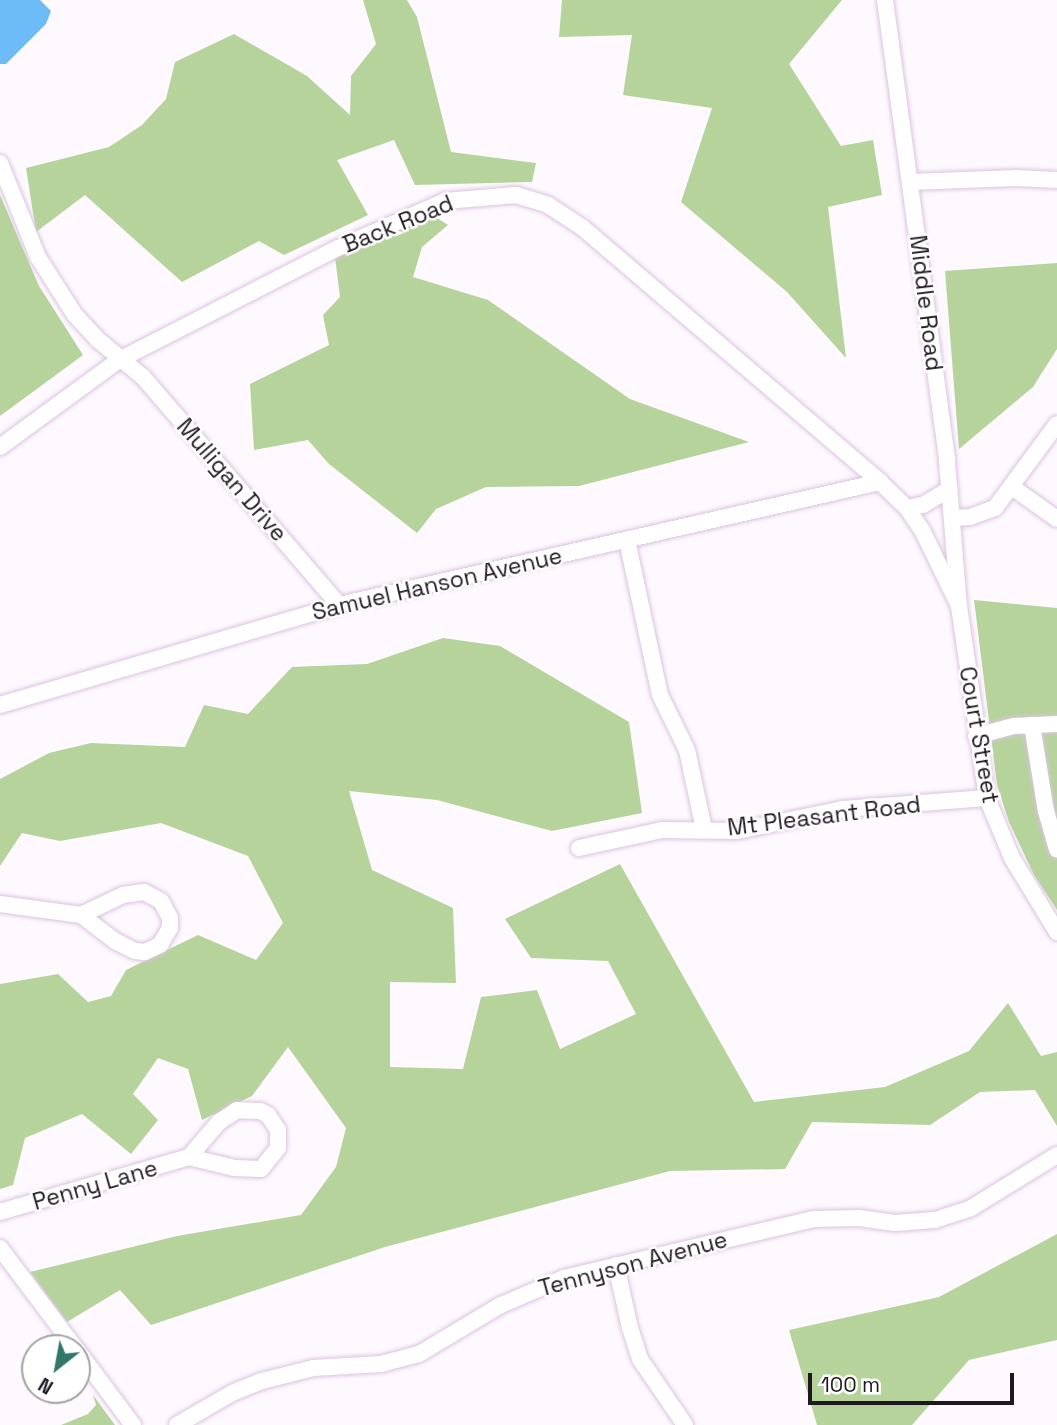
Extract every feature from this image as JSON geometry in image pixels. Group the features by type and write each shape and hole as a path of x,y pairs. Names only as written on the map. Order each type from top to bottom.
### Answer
{"street":[{"name":"Middle Road","path":"885,0 950,489 959,606"},
{"path":"0,163 18,212 55,285 75,315 119,360"},
{"path":"910,182 1016,177 1057,180"},
{"name":"Back Road","path":"0,447 119,360 234,299 422,209 469,197 516,195 548,205 583,228 880,482 907,508 928,541 959,606"},
{"name":"Mulligan Drive","path":"119,360 143,377 339,605"},
{"path":"953,518 984,514 1003,501 1057,424"},
{"name":"Samuel Hanson Avenue","path":"0,705 339,605 880,482"},
{"path":"1012,487 1057,519"},
{"path":"907,508 923,505 950,489"},
{"path":"627,540 660,695 687,750 704,829"},
{"name":"Court Street","path":"959,606 987,798 1012,858 1057,932"},
{"path":"976,736 1002,728 1057,724"},
{"path":"1032,725 1046,811 1057,849"},
{"name":"Mt Pleasant Road","path":"579,848 662,830 737,831 843,809 987,798"},
{"path":"0,904 81,915 115,941 135,951 145,952 160,945 170,928 167,909 161,901 144,892 123,895 81,915"},
{"name":"Penny Lane","path":"0,1212 189,1157 234,1168 261,1169 278,1148 278,1130 268,1115 260,1111 237,1110 219,1122 189,1157"},
{"name":"Tennyson Avenue","path":"177,1425 208,1405 262,1381 313,1368 381,1364 419,1354 520,1295 564,1278 814,1219 859,1218 895,1223 935,1220 971,1208 1057,1155"},
{"path":"0,1248 65,1334"},
{"path":"617,1265 630,1328 640,1359 685,1425"},
{"path":"91,1369 133,1425"}],"green space":[{"path":"363,0 407,0 417,17 451,152 536,163 532,182 415,185 394,140 337,160 368,215 284,255 259,241 182,282 85,195 36,232 26,168 109,147 142,125 166,99 175,62 234,34 307,76 350,115 351,76 376,44"},
{"path":"562,0 842,0 789,64 841,146 873,140 882,195 828,207 846,358 787,292 681,202 712,108 623,95 632,35 559,37"},
{"path":"0,195 39,286 83,355 0,416"},
{"path":"431,214 448,225 422,247 413,277 488,300 630,399 749,442 579,486 486,487 436,509 417,533 329,464 308,440 254,450 250,384 329,345 323,315 340,297 335,257"},
{"path":"1057,263 1057,349 1033,387 959,449 945,271"},
{"path":"974,600 1057,608 1057,910 1034,875 1009,822 997,785"},
{"path":"443,638 500,646 629,722 642,813 552,831 437,800 349,791 372,870 453,908 456,983 390,982 390,1067 463,1069 481,997 537,990 560,1049 636,1014 608,961 531,958 505,919 620,864 754,1102 885,1087 969,1051 1008,1003 1041,1056 1057,1052 1057,1126 1035,1090 980,1092 930,1125 812,1122 785,1169 670,1171 385,1247 151,1325 120,1290 67,1322 30,1272 177,1236 301,1215 336,1167 346,1128 288,1047 252,1096 202,1120 188,1069 158,1058 133,1094 158,1120 131,1154 82,1114 25,1138 13,1185 0,1189 0,984 58,974 88,1002 111,996 126,970 198,935 256,960 283,923 248,856 161,823 60,841 22,833 0,866 0,779 49,753 91,743 185,747 204,705 248,714 292,667 367,664"},
{"path":"1057,1234 1057,1340 969,1360 912,1425 817,1425 789,1330 939,1297"},
{"path":"93,1395 115,1425 61,1425 88,1414 96,1405"}],"water":[{"path":"0,0 40,0 51,11 46,24 6,64 0,64"}]}
